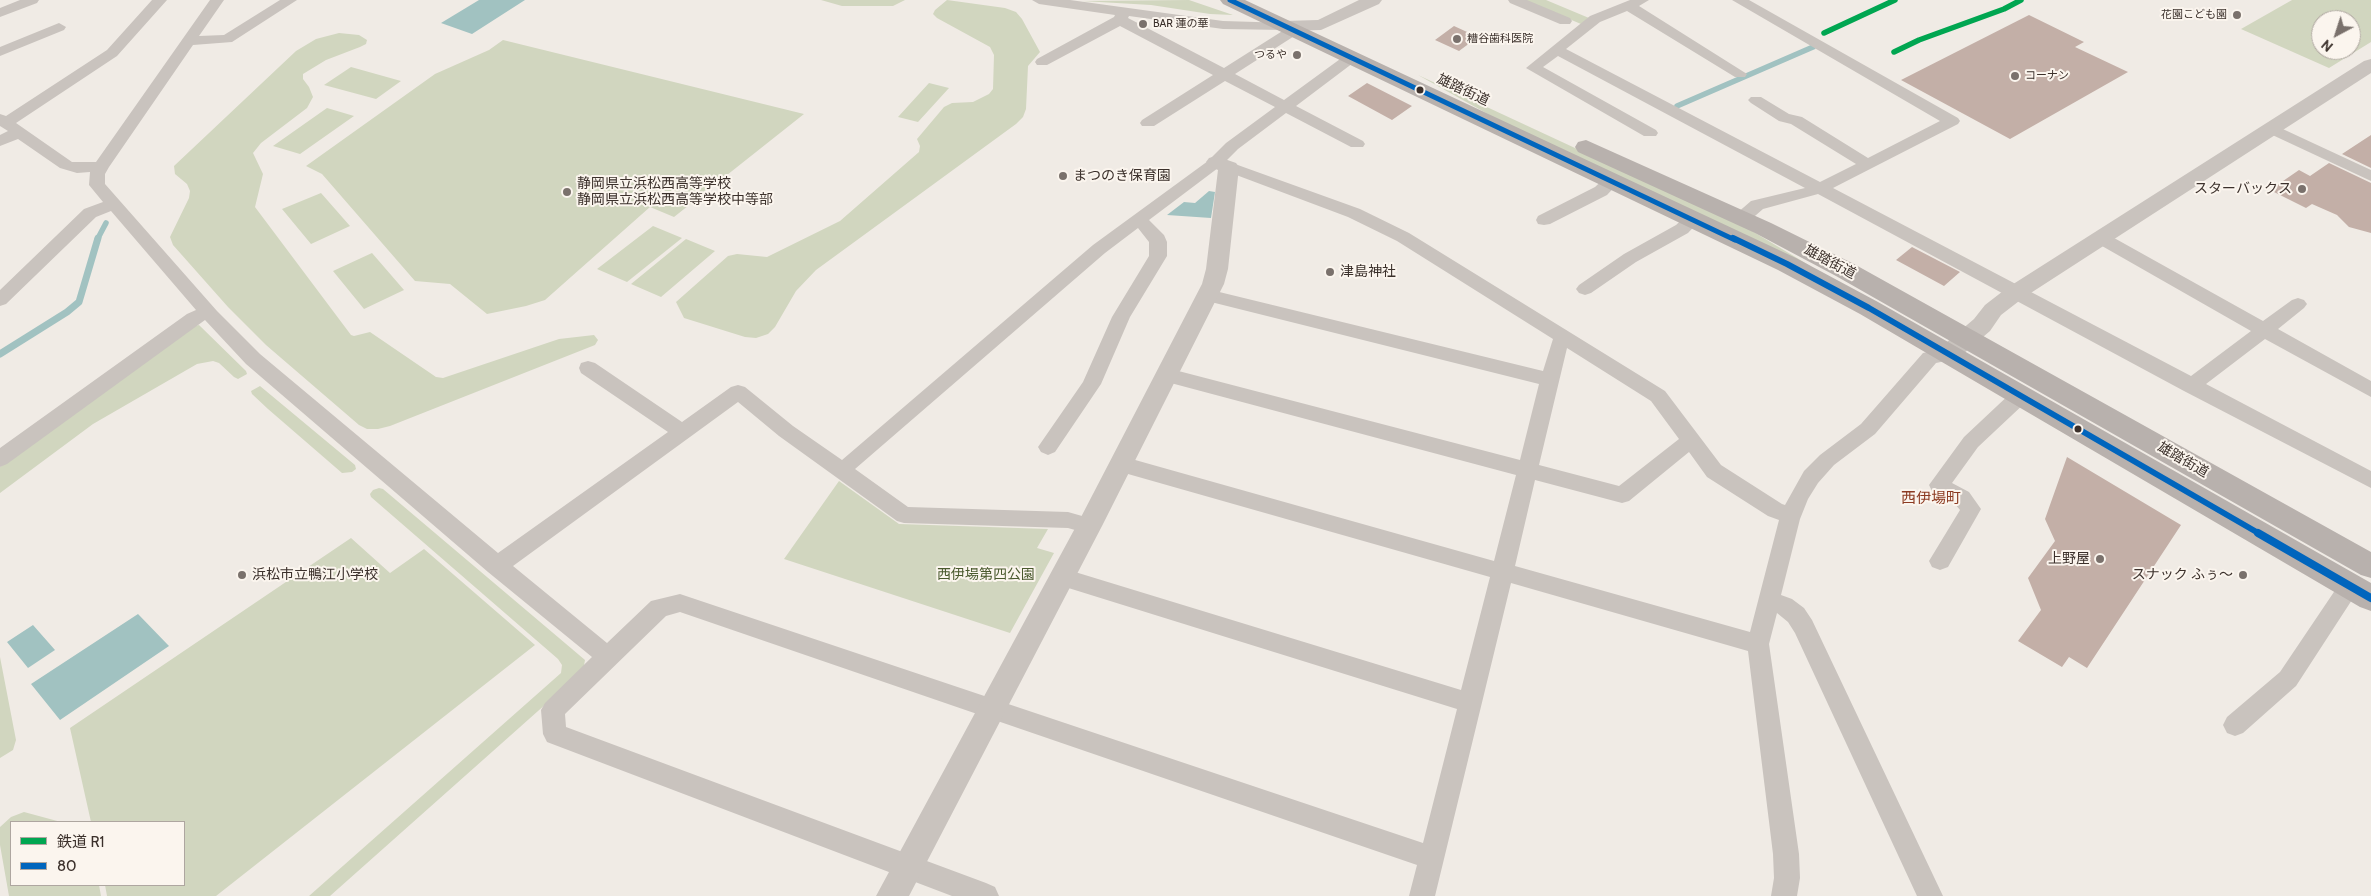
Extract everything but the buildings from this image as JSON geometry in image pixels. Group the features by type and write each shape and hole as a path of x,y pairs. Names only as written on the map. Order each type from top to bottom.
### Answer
{"main road":[{"name":"雄踏街道","path":"1230,0 1694,218 1828,285 2371,598"},
{"name":"雄踏街道","path":"1266,0 1742,218 1845,270 2371,566"}],"street":[{"path":"0,13 32,0"},
{"path":"0,141 8,125 112,53 160,0"},
{"path":"217,0 101,167 97,174 97,185 207,312 253,359 496,566 608,658"},
{"path":"188,41 227,39 290,0"},
{"path":"1039,0 1122,16 1223,25 1289,28 1321,25 1373,0"},
{"path":"1515,0 1543,17 1566,21"},
{"path":"1642,0 1595,19 1533,68 1650,133"},
{"path":"1739,0 1952,121 1819,189 1757,205 1742,218"},
{"path":"1628,6 1740,74"},
{"path":"1042,62 1122,16"},
{"path":"1122,16 1223,74 1357,144"},
{"path":"0,52 59,27"},
{"path":"1148,123 1289,28"},
{"path":"1556,50 2371,480"},
{"path":"892,896 1089,526 1207,295 1218,269 1222,164 1232,146 1352,58"},
{"path":"1784,896 1787,878 1786,854 1758,644 1791,516 1798,497 1816,471 1868,429 1930,358 1948,354 1982,325 1993,310 2015,293 2371,65"},
{"path":"1756,100 1784,118 1796,120 1867,164"},
{"path":"8,125 71,167 101,167"},
{"path":"2272,128 2371,176"},
{"path":"850,463 1099,249 1138,220 1222,164"},
{"path":"1222,164 1379,224 1403,237 1658,396 1714,471 1775,510 1791,516"},
{"path":"1544,220 1601,190 1613,180"},
{"path":"0,300 90,213 112,204"},
{"path":"1585,289 1630,258 1682,229 1694,218"},
{"path":"1048,447 1091,384 1121,317 1158,256 1158,242 1155,235 1138,220"},
{"path":"2101,238 2371,390"},
{"path":"1207,295 1550,380"},
{"path":"2191,386 2298,304"},
{"path":"0,459 193,318 207,312"},
{"path":"1422,896 1559,344 1566,338"},
{"path":"588,368 682,432"},
{"path":"1167,374 1622,495 1682,446 1693,443"},
{"path":"496,566 738,392 786,431 904,515 1068,520 1089,526"},
{"path":"1940,561 1971,509 1962,498 1940,485 1971,442 2020,396"},
{"path":"1121,464 1758,644"},
{"path":"1062,577 1470,703"},
{"path":"2235,725 2288,679 2350,586"},
{"path":"1770,600 1784,606 1796,615 1804,627 1930,896"},
{"path":"986,896 555,734 554,710 659,608 680,603 1431,858"}],"green space":[{"path":"821,0 905,0 893,6 842,6"},
{"path":"947,0 1005,8 1016,12 1022,19 1040,52 1028,66 1026,109 1023,117 816,270 796,291 775,327 768,334 756,338 745,337 684,318 676,302 728,256 737,254 767,257 840,221 919,152 920,146 917,139 944,107 952,103 973,102 989,94 993,89 994,55 990,47 933,14"},
{"path":"1189,0 1233,15 1210,14 1151,5 1082,1"},
{"path":"1524,0 1546,0 1589,18 1581,24"},
{"path":"2292,0 2371,0 2371,42 2361,48 2361,10 2311,10 2311,60 2342,60 2329,68 2241,29"},
{"path":"339,33 359,35 367,40 366,44 326,60 303,74 303,79 313,97 307,108 261,143 253,153 263,174 255,207 351,335 370,332 436,377 443,378 559,339 594,335 598,340 595,345 390,426 367,429 359,425 266,345 228,307 173,245 170,237 189,198 190,191 187,184 175,174 174,166 296,51 316,39"},
{"path":"503,40 804,114 674,217 650,207 545,300 487,314 450,284 415,281 322,174 306,166 435,74 489,50"},
{"path":"351,67 401,81 376,99 324,85"},
{"path":"1418,75 1747,228 1812,267 1495,118"},
{"path":"929,83 949,88 918,122 898,117"},
{"path":"327,108 354,116 300,154 273,146"},
{"path":"321,193 350,226 311,244 282,209"},
{"path":"653,226 682,238 627,282 597,269"},
{"path":"686,239 715,251 661,297 631,284"},
{"path":"372,253 404,290 364,309 333,271"},
{"path":"199,325 247,374 238,379 219,363 213,361 197,364 93,424 0,493 0,467 194,326"},
{"path":"260,386 355,465 356,469 352,472 342,473 252,394 251,391"},
{"name":"西伊場第四公園","path":"839,481 899,524 1048,529 1037,548 1054,553 1010,633 784,559"},
{"path":"383,489 585,660 583,671 330,896 309,896 561,673 562,665 558,659 371,497 370,494 373,490"},
{"path":"351,538 390,573 424,549 535,645 216,896 107,896 105,886 185,886 185,821 91,821 70,728"},
{"path":"0,657 16,740 13,750 0,758"},
{"path":"24,812 57,821 10,821 10,886 99,886 101,896 9,896 0,845 0,827 11,817"}],"water":[{"path":"479,0 525,0 472,34 441,23"},
{"path":"1209,191 1215,192 1211,218 1167,215 1184,202 1195,203"},
{"path":"138,614 169,646 60,720 31,684"},
{"path":"33,625 55,650 28,668 7,642"}],"waterway":[{"path":"1677,106 1813,47"},
{"path":"98,238 106,223"},
{"path":"0,354 67,312 79,302 98,238"}],"rail line":[{"name":"R1","path":"1824,33 1895,0"},
{"name":"R1","path":"1894,52 1919,40 2004,9 2021,0"}],"transit line":[{"name":"80","path":"1230,0 1787,264 1869,308 2371,598"}],"place":[{"name":"花園こども園","path":"2237,15"},
{"name":"BAR 蓮の華","path":"1143,24"},
{"name":"糟谷歯科医院","path":"1457,39"},
{"name":"つるや","path":"1297,55"},
{"name":"コーナン","path":"2015,76"},
{"name":"まつのき保育園","path":"1063,176"},
{"name":"スターバックス","path":"2302,189"},
{"name":"静岡県立浜松西高等学校 静岡県立浜松西高等学校中等部","path":"567,192"},
{"name":"津島神社","path":"1330,272"},
{"name":"上野屋","path":"2100,559"},
{"name":"浜松市立鴨江小学校","path":"242,575"},
{"name":"スナック ふぅ～","path":"2243,575"}],"district":[{"name":"西伊場町","path":"1931,499"}]}
